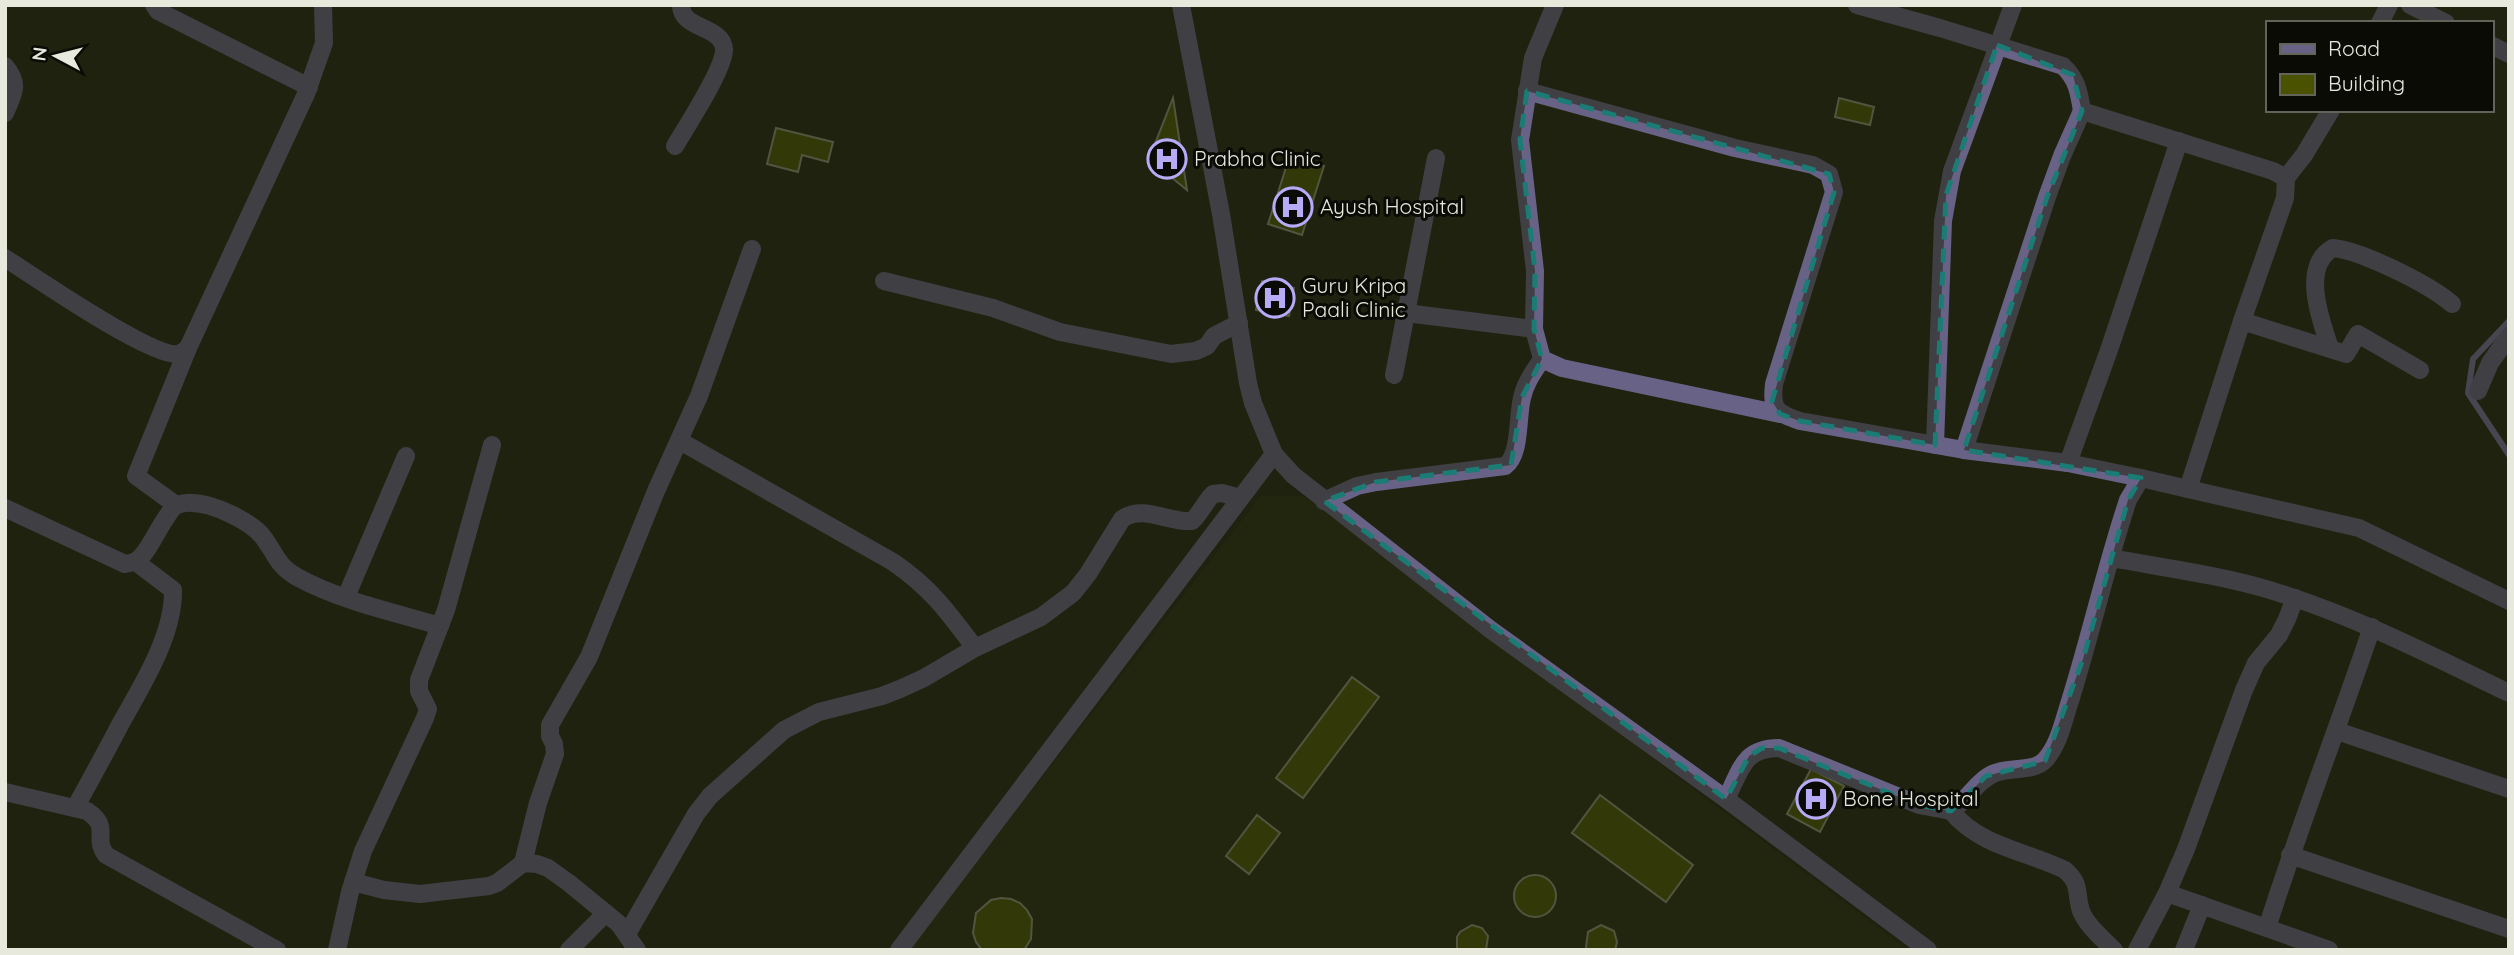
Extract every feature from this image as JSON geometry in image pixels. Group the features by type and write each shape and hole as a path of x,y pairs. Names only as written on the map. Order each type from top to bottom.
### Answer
{"street":[{"path":"154,5 158,11 309,87"},
{"path":"176,505 136,476 188,348 309,87 324,43 323,5"},
{"path":"675,146 713,80 724,52 718,37 685,19 681,5"},
{"path":"1181,5 1253,403 1274,454 1293,475 1324,501 1490,630 1726,799 1928,950"},
{"path":"1324,501 1357,486 1505,466 1512,461 1522,397 1526,384 1542,359 1534,328 1535,271 1521,140 1533,58 1555,5"},
{"path":"1857,5 2063,66 2076,82 2082,111 2054,177 1964,450"},
{"path":"1935,445 1946,195 1952,171 2012,5"},
{"path":"2381,21 2389,5"},
{"path":"2410,5 2442,21"},
{"path":"2493,46 2509,54"},
{"path":"5,66 14,76 15,88 5,113"},
{"path":"1527,91 1735,148 1814,165 1829,174 1833,192 1774,384 1772,401 1780,414"},
{"path":"2082,111 2262,167 2287,178"},
{"path":"2188,489 2285,198 2287,178 2330,112"},
{"path":"2068,463 2109,351 2179,141"},
{"path":"1394,375 1436,158"},
{"path":"2330,348 2317,303 2315,283 2325,252 2333,248 2353,252 2422,283 2452,304"},
{"path":"353,882 384,890 429,893 489,886 523,863 534,817 555,754 550,725 589,657 656,491 699,396 752,249"},
{"path":"5,258 134,338 167,352 180,354 188,348"},
{"path":"884,281 993,308 1060,332 1171,354 1196,352 1207,346 1214,335 1239,323"},
{"path":"1406,313 1534,328"},
{"path":"2242,321 2346,354 2358,334 2420,370"},
{"path":"2478,391 2490,363 2509,336"},
{"path":"1542,359 1562,368 1780,414 1800,421 1964,450 2068,463 2359,528 2509,601"},
{"path":"680,441 893,562 935,597 975,648"},
{"path":"337,950 353,882 372,830 428,709 419,691 419,680 440,626 492,445"},
{"path":"899,950 1274,454"},
{"path":"346,597 406,456"},
{"path":"1951,811 1963,803 1986,776 1998,771 2037,766 2045,761 2054,748 2083,659 2128,500 2141,478"},
{"path":"627,934 696,814 710,796 784,730 819,712 900,689 975,648 1041,617 1073,593 1122,519 1129,514 1138,512 1183,522 1192,521 1213,494 1222,493 1240,498"},
{"path":"5,508 125,564 136,562 145,553 167,513 176,505 192,502 226,512 239,519 263,537 281,566 306,581 346,597 440,626"},
{"path":"2111,558 2251,585 2295,598 2372,627 2509,693"},
{"path":"75,808 144,684 173,604 173,590 136,562"},
{"path":"2137,950 2167,893 2196,824 2256,663 2279,635 2295,598"},
{"path":"2267,928 2290,855 2337,731 2372,627"},
{"path":"2337,731 2509,789"},
{"path":"1726,799 1749,756 1762,748 1779,748 1919,805 1951,811 1962,825 1981,837 2065,870 2074,878 2082,912 2088,923 2114,950"},
{"path":"5,792 87,811 97,818 101,826 100,847 106,855 277,950"},
{"path":"2290,855 2509,929"},
{"path":"523,863 548,868 606,913 627,934 637,950"},
{"path":"2167,893 2329,950"},
{"path":"2183,950 2202,905"},
{"path":"569,950 606,913"}],"highlighted area":[{"path":"1997,45 2073,75 2082,111 2047,197 1964,450 2141,478 2128,500 2083,659 2045,761 1986,776 1951,811 1919,805 1779,748 1762,748 1749,756 1726,799 1324,501 1376,482 1511,465 1522,397 1542,359 1534,329 1535,271 1520,140 1527,91 1829,174 1834,192 1772,401 1780,414 1800,421 1935,445 1946,195"}],"shaded area":[{"path":"1261,496 1303,496 1908,950 908,950"}],"building":[{"path":"1173,98 1187,190 1149,159"},
{"path":"1839,98 1874,107 1870,125 1835,117"},
{"path":"776,128 833,142 828,162 802,155 798,172 767,164"},
{"path":"1290,155 1324,166 1302,235 1268,224"},
{"path":"1262,281 1294,288 1289,316 1256,310"},
{"path":"1352,677 1379,697 1303,798 1276,778"},
{"path":"1811,769 1844,786 1820,832 1787,814"},
{"path":"1600,795 1693,865 1666,902 1572,833"},
{"path":"1257,815 1280,833 1249,874 1226,856"},
{"path":"1535,875 1550,881 1556,896 1550,911 1535,917 1520,911 1514,896 1520,881"},
{"path":"1001,898 1020,903 1032,919 1031,939 1024,950 982,950 976,942 973,933 976,913 991,900"},
{"path":"1472,925 1482,928 1488,936 1486,950 1457,948 1460,932"},
{"path":"1601,925 1614,931 1617,942 1615,950 1588,950 1586,947 1588,932"}],"waterway":[{"path":"2509,321 2473,359 2468,393 2509,455"}],"place":[{"name":"Prabha Clinic","path":"1167,159"},
{"name":"Ayush Hospital","path":"1293,207"},
{"name":"Guru Kripa Paali Clinic","path":"1275,298"},
{"name":"Bone Hospital","path":"1816,799"}]}
